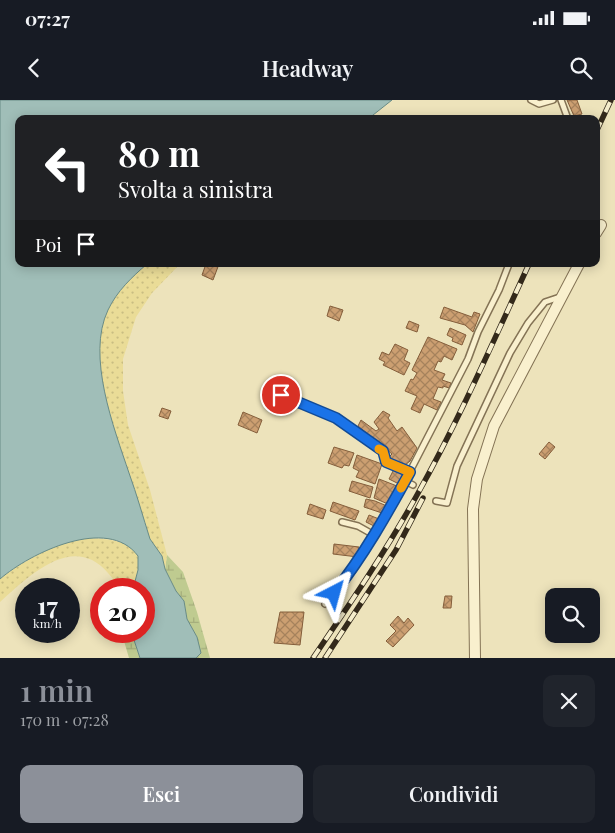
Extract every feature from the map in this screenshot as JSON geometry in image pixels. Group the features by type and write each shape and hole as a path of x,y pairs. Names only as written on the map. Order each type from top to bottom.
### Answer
{"street":[{"path":"475,658 473,510 477,479 494,426 577,267"}],"lane":[{"path":"531,100 539,104 553,100"},
{"path":"561,100 567,115"},
{"path":"325,604 353,570 410,472 468,359 478,332 499,290 508,267"},
{"path":"436,502 447,503 456,466 510,353 528,324 545,302 561,297"},
{"path":"281,395 336,418 383,451 386,462 410,472"},
{"path":"405,481 413,485"},
{"path":"342,522 358,526 374,535"}],"green space":[{"path":"167,555 183,572 210,658 196,658 197,637 187,619 184,601 176,591 165,569"},
{"path":"125,643 135,643 140,658 129,658"}],"sand":[{"path":"144,267 177,267 152,293 136,317 123,359 123,391 128,425 150,490 167,555 165,569 162,556 150,539 119,445 108,407 100,366 102,327 112,303 130,279"},
{"path":"103,539 131,547 136,552 138,558 136,578 112,578 94,561 80,557 66,557 52,562 28,578 15,578 15,589 0,602 0,579 31,558 72,540"}],"water":[{"path":"0,100 392,100 373,115 15,115 15,267 144,267 120,291 108,310 102,328 101,370 116,435 150,539 162,556 165,569 176,591 184,601 187,619 197,637 201,653 196,658 140,658 135,643 155,643 155,578 136,578 138,556 125,544 108,539 89,538 69,542 49,549 13,569 0,579"}],"building":[{"path":"567,100 577,100 582,114 574,115"},
{"path":"205,267 218,267 213,280 202,275"},
{"path":"330,306 343,310 339,321 327,316"},
{"path":"444,307 472,317 474,312 480,314 473,332 465,325 440,318"},
{"path":"409,321 419,325 417,332 406,328"},
{"path":"450,328 466,335 462,345 452,341 453,338 447,335"},
{"path":"428,337 457,349 452,360 444,356 441,362 438,361 434,370 445,374 442,380 451,383 449,388 438,387 433,399 441,402 437,410 424,404 420,413 411,409 417,396 405,391 411,379 413,380 417,373 412,370"},
{"path":"395,344 408,350 404,360 410,363 404,375 383,365 385,362 379,359 382,352 389,355"},
{"path":"162,408 171,411 168,419 159,416"},
{"path":"383,411 390,415 388,418 397,431 402,427 417,448 410,461 404,466 391,462 388,458 392,454 358,426 361,420 376,431 379,429 374,422"},
{"path":"243,412 262,420 257,433 238,425"},
{"path":"549,442 555,447 545,459 539,454"},
{"path":"334,447 354,453 349,466 344,465 342,468 328,463"},
{"path":"357,455 382,464 375,484 356,477 359,471 353,468"},
{"path":"394,469 404,473 399,484 389,479"},
{"path":"379,479 397,486 388,504 374,498"},
{"path":"352,481 373,487 370,498 349,491"},
{"path":"366,499 387,506 382,513 364,507"},
{"path":"333,502 359,511 355,520 330,511"},
{"path":"310,504 326,510 323,519 307,514"},
{"path":"369,515 379,519 376,527 366,522"},
{"path":"334,544 359,547 358,557 333,554"},
{"path":"445,596 452,596 451,608 443,608"},
{"path":"280,612 304,612 300,645 274,643"},
{"path":"398,616 404,623 408,618 414,625 393,647 386,641 396,631 390,625"}],"railway":[{"path":"600,123 611,100"},
{"path":"313,658 354,598 417,495 461,410 528,267"},
{"path":"325,658 396,550 423,498"}],"slow traffic":[{"path":"379,449 383,451 386,462 410,472 401,488"}],"route":[{"path":"281,395 336,418 383,451 386,462 410,472 353,570 334,593"}]}
